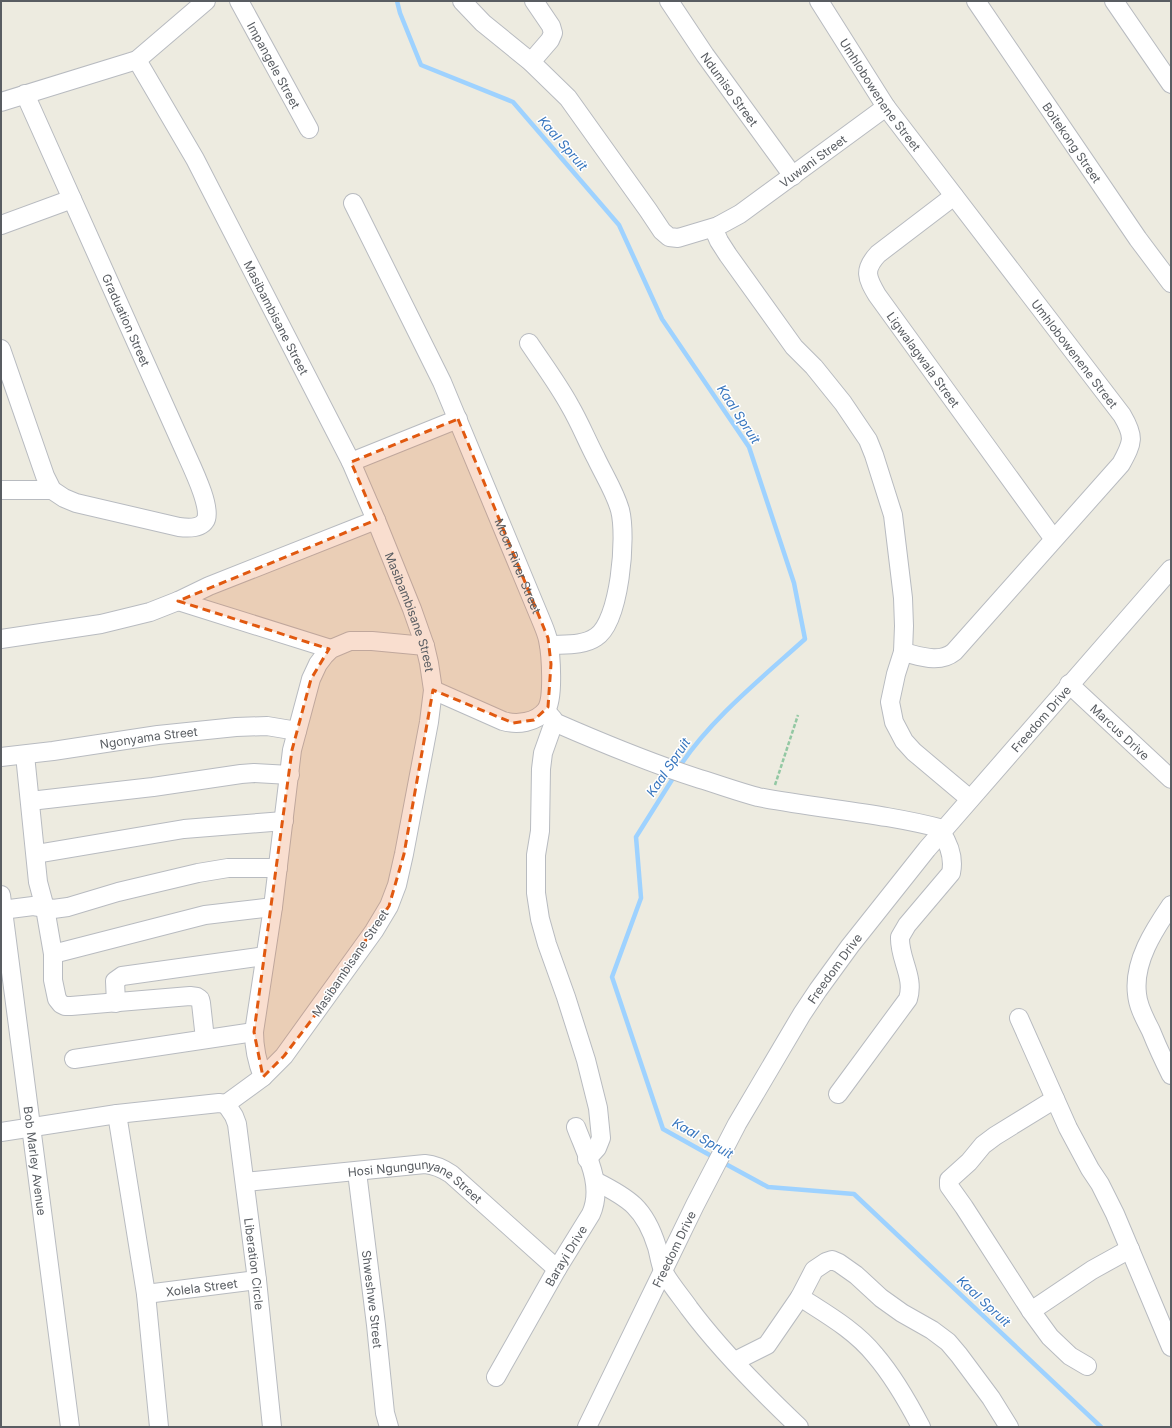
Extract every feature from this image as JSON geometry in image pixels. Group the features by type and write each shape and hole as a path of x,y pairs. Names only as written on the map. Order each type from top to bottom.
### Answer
{"street":[{"path":"1,102 137,60 206,1"},
{"name":"Impangele Street","path":"239,1 309,129"},
{"name":"Vuwani Street","path":"462,1 483,24 531,62 568,98 665,234 669,237 678,238 718,226 740,214 886,107"},
{"path":"531,62 550,40 553,33 553,30 534,1"},
{"name":"Ndumiso Street","path":"669,1 705,55 793,176"},
{"name":"Boitekong Street","path":"976,1 1138,239 1171,283"},
{"path":"1114,1 1171,84"},
{"name":"Umhlobowenene Street","path":"824,3 886,107 1122,415 1131,436 1131,444 1121,464 1053,538 959,647 950,655 933,659 903,652"},
{"name":"Masibambisane Street","path":"137,60 195,159 351,462 376,520 425,646 430,663 432,690 429,722 404,854 397,885 388,906 374,931 280,1061 263,1077 226,1104"},
{"name":"Graduation Street","path":"25,94 183,448 206,502 207,517 206,521 195,527 179,527 76,503 64,498 52,490"},
{"name":"Ligwalagwala Street","path":"954,196 878,254 870,265 868,271 869,282 876,295 1053,538"},
{"path":"1,225 72,199"},
{"name":"Moon River Street","path":"353,203 430,356 458,419 543,625 549,645 551,664 550,717 541,769 540,831 536,855 536,893 540,919 547,944 586,1060 598,1108 601,1138 597,1148 587,1159"},
{"path":"718,226 715,232 719,241 747,283 794,347 814,367 842,403 868,440 890,502 895,526 902,598 904,626 903,652 896,674 890,702 894,722 898,733 914,752 970,799"},
{"path":"529,343 558,386 579,422 613,492 620,510 621,518 621,559 619,584 616,598 604,630 596,637 585,642 549,645"},
{"path":"1,349 39,461 52,490 1,490"},
{"path":"351,462 458,419"},
{"path":"1,639 120,620 150,612 178,601 209,586 376,520"},
{"name":"Freedom Drive","path":"587,1427 695,1205 737,1124 798,1020 818,990 904,876 1069,684 1171,569"},
{"path":"178,601 331,650"},
{"path":"263,1077 256,1056 254,1032 273,907 292,750 311,680 318,664 324,656 331,650 345,643 354,641 372,641 425,646"},
{"name":"Marcus Drive","path":"1069,684 1168,773"},
{"path":"432,690 512,724 550,717 602,743 664,767 736,791 771,799 913,821 942,831 949,847 952,864 951,873 908,925 900,937 902,953 909,973 910,985 908,999 838,1094"},
{"name":"Ngonyama Street","path":"1,757 25,755 158,735 236,727 267,726 297,731"},
{"path":"25,755 38,882 45,908 53,954 53,980 57,999 60,1004 71,1006 197,996 201,1003 205,1040"},
{"path":"30,801 241,774 268,773 290,775"},
{"path":"36,854 184,829 284,821"},
{"path":"2,903 59,909 75,906 118,892 198,872 228,868 278,868"},
{"name":"Bob Marley Avenue","path":"2,903 70,1427"},
{"path":"1171,905 1146,946 1139,968 1136,986 1141,1010 1171,1076"},
{"path":"53,954 214,913 273,907"},
{"path":"116,1003 115,982 122,976 266,956"},
{"path":"1019,1018 1068,1128 1108,1201 1171,1347"},
{"path":"74,1059 254,1032"},
{"path":"1055,1099 995,1136 951,1179 948,1184 1031,1311 1059,1346 1070,1356 1087,1366"},
{"path":"1,1132 117,1114 219,1103 226,1104"},
{"name":"Liberation Circle","path":"226,1104 234,1116 237,1124 257,1280 272,1427"},
{"path":"117,1114 146,1294 159,1427"},
{"name":"Barayi Drive","path":"496,1377 593,1209 596,1198 595,1181 576,1127"},
{"name":"Hosi Ngungunyane Street","path":"245,1182 425,1164 440,1167 451,1174 557,1269"},
{"name":"Shweshwe Street","path":"357,1172 376,1325 384,1405 389,1427"},
{"path":"595,1181 616,1191 640,1211 646,1219 657,1246 663,1271 700,1322 798,1427"},
{"path":"1031,1311 1092,1270 1130,1250"},
{"path":"735,1361 767,1345 800,1297 814,1270 832,1260 856,1275 881,1298 902,1314 932,1330 948,1342 991,1398 1009,1427"},
{"name":"Xolela Street","path":"146,1294 257,1280"},
{"path":"800,1297 842,1325 874,1354 922,1427"}],"path":[{"path":"771,799 798,715"}],"highlighted area":[{"path":"458,419 548,638 551,664 548,707 534,720 513,723 433,690 404,854 389,906 313,1018 284,1056 263,1077 254,1032 292,750 311,679 329,649 178,601 376,520 351,462"}],"waterway":[{"name":"Kaal Spruit","path":"397,1 400,13 421,65 513,102 619,225 662,319 749,447 794,583 805,639 721,716 705,733 678,769"},
{"name":"Kaal Spruit","path":"675,775 636,837 641,898 612,977 663,1129 715,1158"},
{"name":"Kaal Spruit","path":"722,1162 768,1187 854,1194 1101,1427"}]}
